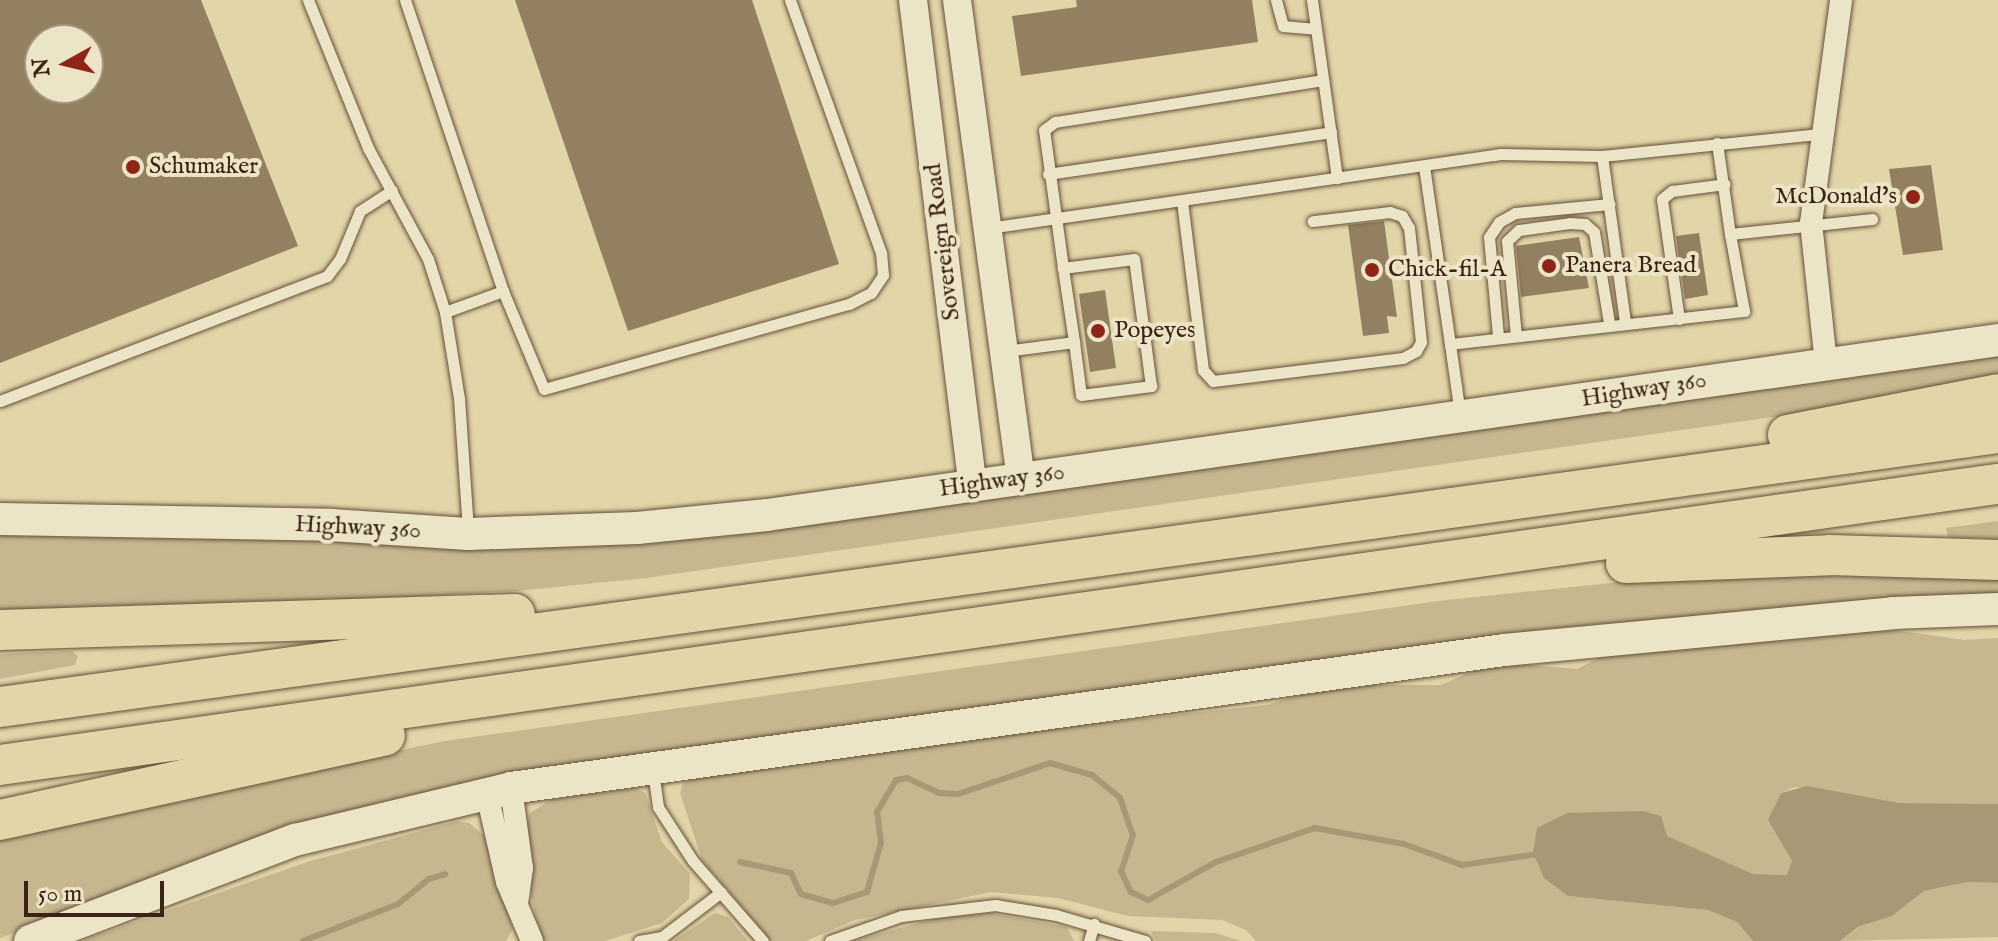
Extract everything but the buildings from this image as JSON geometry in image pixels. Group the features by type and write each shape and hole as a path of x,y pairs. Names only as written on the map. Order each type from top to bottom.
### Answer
{"highway":[{"path":"1631,480 1654,457 1998,394"},
{"path":"0,707 572,630 1631,480 1998,433"},
{"path":"0,765 1998,484"},
{"path":"1422,566 1456,583 1671,558 1830,555 1998,560"},
{"path":"0,630 519,614 572,630"},
{"path":"0,820 439,724 488,695"}],"main road":[{"name":"Highway 360","path":"0,519 331,525 468,534 637,528 752,517 1998,340"},
{"path":"30,941 295,840 499,791 652,766 1504,650 1893,613 1998,609"}],"street":[{"name":"Sovereign Road","path":"913,0 972,484"},
{"name":"Sovereign Road","path":"957,0 1021,477"},
{"path":"1826,363 1811,223 1820,134 1841,0"},
{"path":"499,791 517,904 532,941"}],"lane":[{"path":"308,0 368,148 428,259 445,312 459,398 468,534"},
{"path":"405,0 503,291 544,389 849,304 871,293 883,275 881,253 790,0"},
{"path":"1276,0 1283,26 1316,29"},
{"path":"1312,0 1337,178"},
{"path":"1063,268 1134,259 1151,386 1081,395 1048,174 1044,130 1055,122 1323,80"},
{"path":"1048,174 1331,132"},
{"path":"988,228 1501,154 1602,156 1820,134"},
{"path":"1450,344 1625,321 1679,319 1744,311 1717,143"},
{"path":"1602,156 1625,321"},
{"path":"1424,166 1460,418"},
{"path":"1679,319 1662,199 1672,191 1725,184"},
{"path":"0,401 327,276 340,259 360,211 392,190"},
{"path":"1182,201 1203,370 1213,381 1229,382 1403,358 1416,351 1421,342 1410,242 1402,216 1390,212 1313,221"},
{"path":"1498,336 1489,237 1499,222 1515,213 1610,204"},
{"path":"1730,234 1811,223 1872,219"},
{"path":"1516,336 1507,241 1519,230 1578,223 1594,232 1609,323"},
{"path":"445,312 503,291"},
{"path":"1004,351 1074,342"},
{"path":"652,766 658,807 693,861 763,941"},
{"path":"639,941 662,937 721,892"},
{"path":"830,941 944,907 995,905 1094,924 1145,941"},
{"path":"1089,941 1094,924"}],"shaded area":[{"path":"1998,353 1998,376 1892,400 646,578 516,591 0,618 0,533 466,545"},
{"path":"1998,521 1998,539 1948,537 1946,528"},
{"path":"1688,575 1998,578 1998,600 1716,614 1538,630 553,769 408,796 326,818 0,938 0,836 301,770 445,741 1446,600"},
{"path":"1864,626 1965,640 1998,638 1998,804 1899,803 1795,787 1781,793 1769,820 1792,861 1788,875 1753,874 1666,836 1568,896 1708,910 1737,922 1753,941 1256,941 1246,930 1222,920 1128,916 1058,898 991,892 855,920 806,941 771,941 702,860 680,793 683,783 708,776 961,738 1266,705 1333,685 1441,685 1493,662 1577,669 1611,652"},
{"path":"72,651 78,656 75,665 0,679 0,654"},
{"path":"1807,786 1899,803 1998,804 1998,883 1968,882 1924,891 1892,916 1858,927 1840,941 1753,941 1737,922 1708,910 1568,896 1544,878 1533,853 1537,828 1567,813 1643,811 1661,816 1667,836 1753,874 1787,875 1792,861 1768,820 1781,793"},
{"path":"637,788 645,793 662,842 690,874 689,899 662,923 605,941 544,941 533,907 523,842 530,813 552,799"},
{"path":"457,821 469,823 486,837 513,929 506,941 81,941 307,862"},
{"path":"1968,882 1998,883 1998,937 1840,941 1859,927 1892,916 1924,891"},
{"path":"715,913 728,917 748,941 673,941"},
{"path":"989,913 1067,927 1074,941 853,941 937,918"},
{"path":"1151,931 1216,933 1240,941 1156,941"}],"waterway":[{"path":"740,862 791,873 801,894 833,903 867,892 881,843 877,812 896,780 907,778 939,793 958,794 1050,763 1092,775 1120,798 1133,835 1121,871 1131,892 1148,900 1216,862 1315,828 1404,844 1462,865 1538,854"},
{"path":"303,941 398,904 429,879 445,874"}],"place":[{"name":"Schumaker","path":"133,167"},
{"name":"McDonald's","path":"1913,197"},
{"name":"Panera Bread","path":"1549,266"},
{"name":"Chick-fil-A","path":"1372,270"},
{"name":"Popeyes","path":"1098,331"}]}
